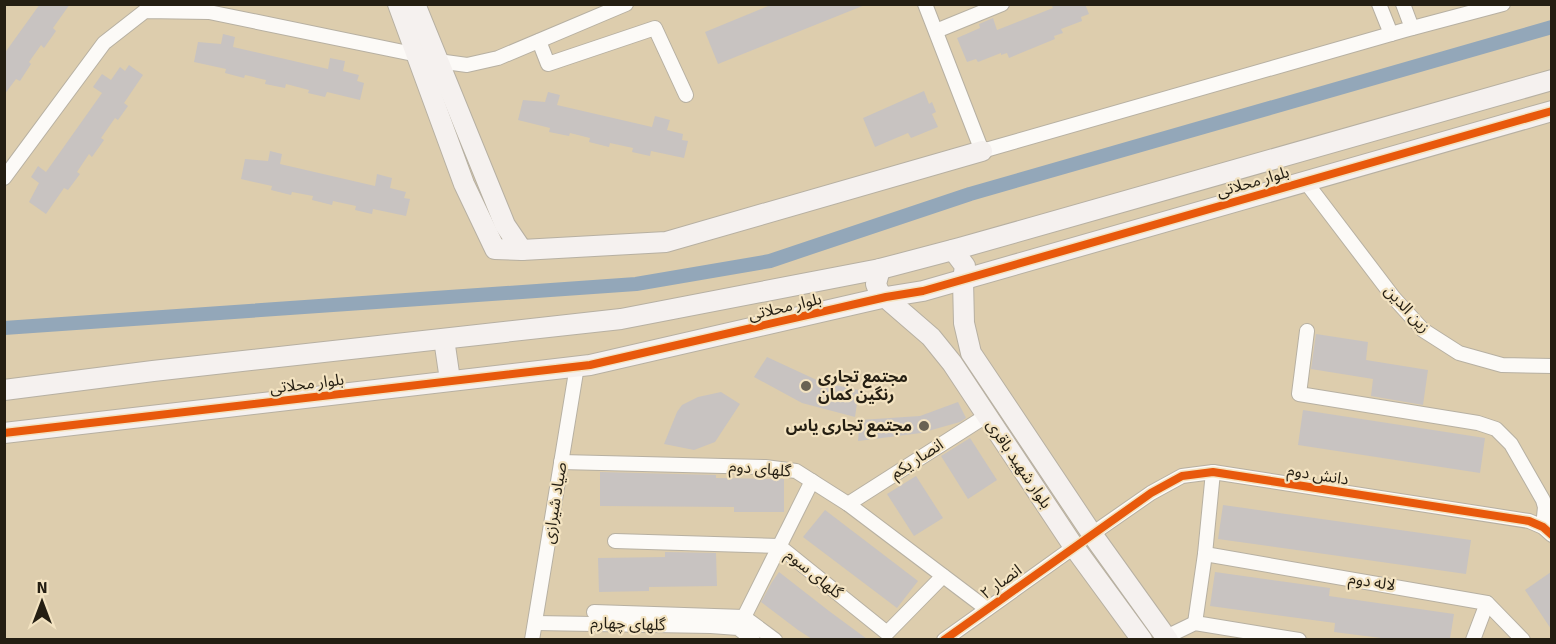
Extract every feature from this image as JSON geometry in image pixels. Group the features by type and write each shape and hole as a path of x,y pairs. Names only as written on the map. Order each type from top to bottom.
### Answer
{"street":[{"path":"398,4 464,184 495,249 522,250 666,242 1412,28 1503,4"},
{"path":"415,4 505,225 522,250"},
{"path":"438,61 467,65 498,58 626,4"},
{"path":"925,4 982,151"},
{"path":"936,31 1002,4"},
{"path":"1379,4 1391,34"},
{"path":"1403,4 1412,28"},
{"path":"4,178 105,43 145,11 209,12 418,55"},
{"path":"539,41 548,64 656,28 686,95"},
{"name":"بلوار محلاتی","path":"4,390 153,371 621,320 879,269 1551,80"},
{"name":"بلوار محلاتی","path":"4,433 577,366 886,297 923,291 1551,111"},
{"name":"زین الدین","path":"1305,181 1394,298 1423,330 1459,353 1502,365 1551,366"},
{"name":"بلوار شهید باقری","path":"953,250 965,266 964,323 970,352 1092,534 1167,638"},
{"path":"879,269 876,284 879,292 886,297"},
{"name":"بلوار شهید باقری","path":"886,297 931,338 952,363 1074,547 1142,639"},
{"path":"1307,331 1299,394 1478,423 1496,429 1511,444 1538,489 1545,507 1547,531"},
{"path":"444,339 450,380"},
{"name":"صیاد شیرازی","path":"532,639 577,366"},
{"name":"انصار یکم","path":"848,504 986,416"},
{"name":"گلهای دوم","path":"561,462 765,467 796,471 848,504 987,609"},
{"path":"1195,623 1213,472"},
{"name":"دانش دوم","path":"1092,534 1151,493 1182,476 1213,472 1529,521 1547,531"},
{"path":"744,617 812,481"},
{"path":"1074,547 1092,534"},
{"name":"گلهای سوم","path":"615,541 779,546 886,636 943,576"},
{"name":"انصار ۲","path":"944,639 1074,547"},
{"name":"لاله دوم","path":"1205,554 1488,603"},
{"path":"1473,639 1488,603 1516,637"},
{"path":"594,612 744,617 775,639"},
{"name":"گلهای چهارم","path":"535,623 711,626 738,628 753,639"},
{"path":"1167,638 1195,623 1299,639"}],"shaded area":[{"path":"4,5 1551,5 1551,639 5,639"}],"building":[{"path":"40,4 70,4 53,28 56,31 44,48 41,45 20,81 16,79 4,95 4,54"},
{"path":"773,4 865,5 718,64 705,32"},
{"path":"1051,4 1085,4 1089,14 1081,17 1082,21 1061,29 1063,33 1054,36 1055,39 1009,58 1007,53 1001,55 1001,53 978,62 976,59 967,62 957,38 980,28 979,24 993,18 997,30 1053,8"},
{"path":"223,34 235,37 233,47 328,69 330,58 345,61 343,71 359,75 357,81 364,83 360,100 327,92 325,97 286,84 285,88 265,84 266,80 245,75 244,78 225,73 226,69 194,62 198,42 221,44"},
{"path":"129,65 143,75 124,103 128,106 118,120 115,118 101,138 104,140 92,157 89,154 77,172 80,174 68,190 64,188 46,214 29,202 39,183 31,177 38,166 46,172 102,93 93,87 102,74 111,80 120,67 125,71"},
{"path":"924,91 929,104 932,102 936,112 932,114 938,127 911,138 908,133 875,147 863,118"},
{"path":"548,92 560,95 557,105 652,127 655,116 670,120 667,130 683,134 682,140 688,141 684,158 651,151 650,156 632,152 633,148 610,143 609,147 589,142 590,138 570,133 569,136 549,132 550,128 518,120 523,100 545,102"},
{"path":"270,151 282,154 280,164 375,186 377,174 392,178 390,188 406,192 404,198 410,199 406,216 373,209 372,214 355,210 356,206 333,201 332,205 312,200 313,196 292,192 291,195 271,190 272,186 241,179 245,159 268,161"},
{"path":"1316,334 1368,342 1366,360 1428,370 1423,405 1371,396 1373,379 1311,369"},
{"name":"مجتمع تجاری رنگین کمان","path":"767,357 821,382 859,390 855,417 802,403 754,377"},
{"path":"721,392 740,404 715,442 694,450 664,444 682,405 698,397"},
{"path":"958,402 966,418 960,422 921,433 858,441 860,420 920,416"},
{"path":"1303,410 1485,438 1480,473 1298,445"},
{"path":"970,438 997,480 968,499 941,456"},
{"path":"600,472 784,479 784,512 734,512 734,507 600,506"},
{"path":"916,476 943,518 914,536 887,494"},
{"path":"1223,505 1471,540 1466,574 1218,539"},
{"path":"825,510 918,581 897,608 803,537"},
{"path":"665,552 716,553 717,586 649,587 649,591 599,592 598,558 665,557"},
{"path":"779,572 867,639 812,639 761,602"},
{"path":"1215,572 1330,588 1329,596 1454,614 1450,639 1389,639 1334,632 1335,623 1210,606"},
{"path":"1551,572 1551,629 1525,590"}],"waterway":[{"path":"4,328 636,284 770,261 970,194 1552,27"}],"cycle path":[{"path":"4,433 590,365 886,297 923,291 1552,111"},
{"path":"944,640 1151,493 1182,476 1213,472 1529,521 1543,527 1552,535"}],"place":[{"name":"مجتمع تجاری رنگین کمان","path":"806,386"},
{"name":"مجتمع تجاری یاس","path":"924,426"}]}
